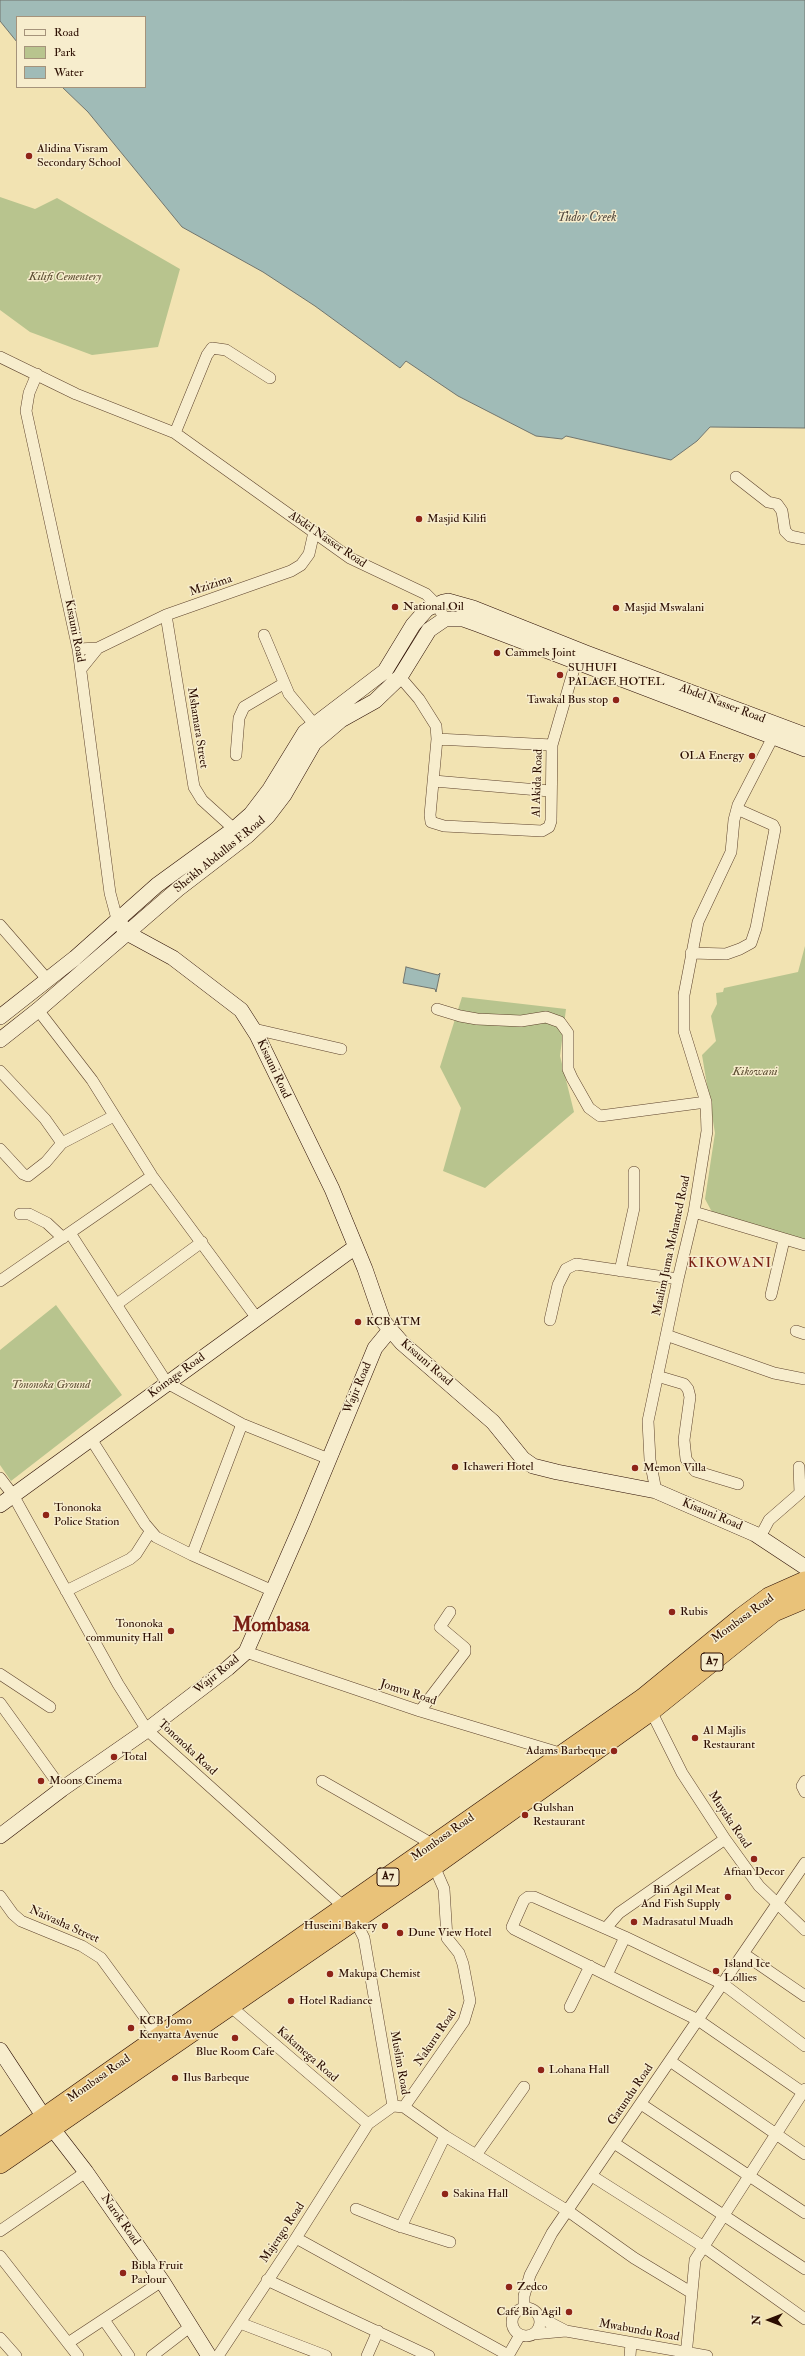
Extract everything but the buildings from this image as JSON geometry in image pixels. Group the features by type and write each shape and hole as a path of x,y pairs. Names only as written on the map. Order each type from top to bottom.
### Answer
{"highway":[{"path":"805,1581 805,1594"},
{"name":"Mombasa Road","path":"70,2107 230,2006 355,1909 434,1845 643,1698 769,1597 805,1581"},
{"name":"Mombasa Road","path":"0,2164 29,2136 70,2107 159,2037 355,1909 434,1866 651,1711 774,1612 805,1599"},
{"name":"Mombasa Road","path":"0,2148 29,2136"}],"street":[{"path":"175,432 207,355 212,348 226,350 270,378"},
{"name":"Abdel Nasser Road","path":"0,356 76,394 175,432 350,558 420,591 436,604 448,601 474,608 730,714 773,737 805,749"},
{"name":"Kisauni Road","path":"37,374 29,393 26,410 78,649 110,893 122,915 127,933 173,958 241,1010 254,1029 332,1189 354,1248 365,1269 383,1321 390,1331 478,1407 496,1425 517,1453 527,1462 557,1472 656,1491 760,1537 805,1567"},
{"path":"736,477 768,502 777,504 782,511 785,531 790,536 805,539"},
{"name":"Mzizima","path":"98,648 166,615 220,597 301,565 309,554 314,532"},
{"path":"436,604 445,619"},
{"name":"Sheikh Abdullas F.Road","path":"0,1017 47,978 75,958 157,884 234,829 251,814 265,796 297,742 314,724 367,687 385,671 413,625 427,609 436,604"},
{"name":"Mshamara Street","path":"166,615 194,787 202,800 234,829"},
{"name":"Abdel Nasser Road","path":"445,619 463,619 576,662 730,714 805,735"},
{"name":"Sheikh Abdullas F.Road","path":"0,1040 38,1010 178,888 247,836 268,816 284,795 308,753 321,735 341,720 375,700 400,678 429,630 445,619"},
{"path":"264,635 283,684 295,704 314,724"},
{"path":"78,649 98,648"},
{"path":"81,669 98,648"},
{"name":"Al Akida Road","path":"434,781 430,815 431,822 444,826 542,831 549,827 551,821 550,791 552,745 576,662"},
{"path":"400,678 432,719 437,739 434,781 550,791"},
{"path":"236,755 239,718 244,707 283,684"},
{"name":"Maalim Juma Mohamed Road","path":"656,1491 650,1460 648,1421 678,1279 694,1212 707,1131 706,1102 691,1057 682,1022 684,995 691,953 702,912 731,852 737,809 744,791 773,737"},
{"path":"437,739 552,745"},
{"path":"691,953 726,954 740,949 751,943 756,928 775,829 773,825 737,809"},
{"path":"122,915 138,922 150,946"},
{"path":"0,924 47,978"},
{"path":"438,1009 460,1016 477,1019 522,1021 546,1017 560,1022 568,1033 568,1068 572,1078 589,1108 600,1116 706,1102"},
{"path":"38,1010 92,1080 152,1176 202,1242 256,1318"},
{"path":"254,1029 341,1049"},
{"path":"0,1071 45,1119 62,1143"},
{"path":"0,1149 23,1174 28,1176 46,1162 62,1143 114,1116"},
{"path":"620,1271 634,1208 634,1172"},
{"path":"0,1281 152,1176"},
{"path":"694,1212 805,1245"},
{"path":"20,1214 29,1214 66,1235 116,1304 167,1383 242,1424 329,1459"},
{"path":"771,1295 784,1240"},
{"path":"116,1304 202,1242"},
{"name":"Koinage Road","path":"0,1504 92,1439 354,1248"},
{"path":"550,1320 558,1285 566,1269 576,1264 678,1279"},
{"name":"Wajir Road","path":"0,1836 62,1789 148,1730 228,1668 246,1652 329,1459 374,1348 390,1331"},
{"path":"666,1335 774,1373 805,1379"},
{"path":"657,1376 684,1384 688,1389 690,1397 684,1440 686,1459 696,1471 738,1484"},
{"path":"192,1556 242,1424"},
{"path":"92,1439 150,1532 156,1537 192,1556 273,1591"},
{"path":"760,1537 769,1520 800,1493 800,1467"},
{"name":"Tononoka Road","path":"0,1478 13,1495 118,1684 148,1730 355,1909"},
{"path":"66,1591 130,1559 136,1554 150,1532"},
{"path":"420,1711 465,1652 465,1648 440,1627 450,1612"},
{"name":"Jomvu Road","path":"246,1652 420,1711 563,1754"},
{"path":"0,1674 50,1707"},
{"path":"0,1703 62,1789"},
{"name":"Muyaka Road","path":"651,1711 682,1773 725,1839 759,1886 805,1930"},
{"path":"322,1781 434,1845"},
{"path":"805,1781 802,1786 805,1792"},
{"path":"606,1928 619,1913 725,1839"},
{"name":"Gatundu Road","path":"524,2308 524,2296 530,2275 552,2233 805,1863"},
{"name":"Nakuru Road","path":"368,2124 399,2106 464,2021 470,2001 463,1964 447,1938 444,1889 434,1866"},
{"name":"Naivasha Street","path":"0,1896 13,1914 21,1921 82,1946 101,1958 159,2037"},
{"path":"686,2354 695,2260 804,2091 698,2020 512,1927 524,1900 530,1896 625,1936 723,1984 805,2046"},
{"name":"Muslim Road","path":"355,1909 364,1938 399,2106 445,2136 568,2211 634,2258 692,2293"},
{"path":"607,1975 625,1936"},
{"path":"744,1954 805,1996"},
{"path":"570,2007 590,1966"},
{"name":"Kakamega Road","path":"230,2006 368,2124"},
{"name":"Narok Road","path":"0,2050 48,2123 86,2172 162,2281 209,2356"},
{"path":"670,2061 805,2154"},
{"path":"476,2155 524,2087"},
{"path":"641,2104 805,2214"},
{"name":"Majengo Road","path":"218,2356 296,2238 368,2124"},
{"path":"401,2227 445,2136"},
{"path":"614,2143 805,2268"},
{"path":"0,2232 86,2172"},
{"path":"592,2176 704,2247 805,2319"},
{"path":"356,2209 401,2227 450,2242"},
{"path":"296,2238 508,2356 520,2335"},
{"path":"0,2256 78,2356"},
{"path":"267,2280 429,2356"},
{"path":"68,2343 162,2281"},
{"path":"524,2308 533,2310 539,2317 566,2331 520,2335 513,2329 512,2320 516,2312 524,2308"},
{"path":"533,2334 539,2326 539,2317"},
{"path":"104,2320 129,2356"},
{"path":"240,2323 326,2356"},
{"path":"152,2356 191,2326"},
{"path":"367,2356 378,2331"},
{"name":"Mwabundu Road","path":"566,2331 686,2354 707,2356"},
{"path":"0,2338 16,2356"},
{"path":"630,2356 631,2343"}],"green space":[{"name":"Kilifi Cementery","path":"0,197 35,209 57,198 180,269 158,347 92,355 30,332 0,310"},
{"name":"Kikowani","path":"805,946 805,1240 712,1212 705,1199 715,1133 702,1055 716,1041 711,1016 717,1004 716,993 723,992 724,988 798,972"},
{"path":"462,997 566,1009 560,1056 574,1112 485,1188 443,1171 461,1108 440,1067"},
{"name":"Tononoka Ground","path":"56,1305 122,1395 11,1481 0,1465 0,1350"}],"water":[{"name":"Tudor Creek","path":"0,0 805,0 805,428 710,427 697,441 671,460 566,436 562,439 536,436 458,396 406,361 400,368 315,306 263,272 182,227 88,112 63,88 146,88 146,16 16,16 16,41 0,21"},
{"path":"406,967 438,975 440,973 436,992 435,989 403,983"}],"place":[{"name":"Alidina Visram Secondary School","path":"29,156"},
{"name":"Masjid Kilifi","path":"419,519"},
{"name":"National Oil","path":"395,607"},
{"name":"Masjid Mswalani","path":"616,608"},
{"name":"Cammels Joint","path":"497,653"},
{"name":"SUHUFI PALACE HOTEL","path":"560,675"},
{"name":"Tawakal Bus stop","path":"616,700"},
{"name":"OLA Energy","path":"752,756"},
{"name":"KCB ATM","path":"358,1322"},
{"name":"Ichaweri Hotel","path":"455,1467"},
{"name":"Memon Villa","path":"635,1468"},
{"name":"Tononoka Police Station","path":"46,1515"},
{"name":"Rubis","path":"672,1612"},
{"name":"Tononoka community Hall","path":"171,1631"},
{"name":"Al Majlis Restaurant","path":"695,1738"},
{"name":"Adams Barbeque","path":"614,1751"},
{"name":"Total","path":"114,1757"},
{"name":"Moons Cinema","path":"41,1781"},
{"name":"Gulshan Restaurant","path":"525,1815"},
{"name":"Afnan Decor","path":"754,1859"},
{"name":"Bin Agil Meat And Fish Supply","path":"728,1897"},
{"name":"Madrasatul Muadh","path":"634,1922"},
{"name":"Huseini Bakery","path":"385,1926"},
{"name":"Dune View Hotel","path":"400,1933"},
{"name":"Island Ice Lollies","path":"716,1971"},
{"name":"Makupa Chemist","path":"330,1974"},
{"name":"Hotel Radiance","path":"291,2001"},
{"name":"KCB Jomo Kenyatta Avenue","path":"131,2028"},
{"name":"Blue Room Cafe","path":"235,2038"},
{"name":"Lohana Hall","path":"541,2070"},
{"name":"Ilus Barbeque","path":"175,2078"},
{"name":"Sakina Hall","path":"445,2194"},
{"name":"Bibla Fruit Parlour","path":"123,2273"},
{"name":"Zedco","path":"509,2287"},
{"name":"Café Bin Agil","path":"569,2312"}],"district":[{"name":"KIKOWANI","path":"730,1264"},
{"name":"Mombasa","path":"271,1627"}]}
